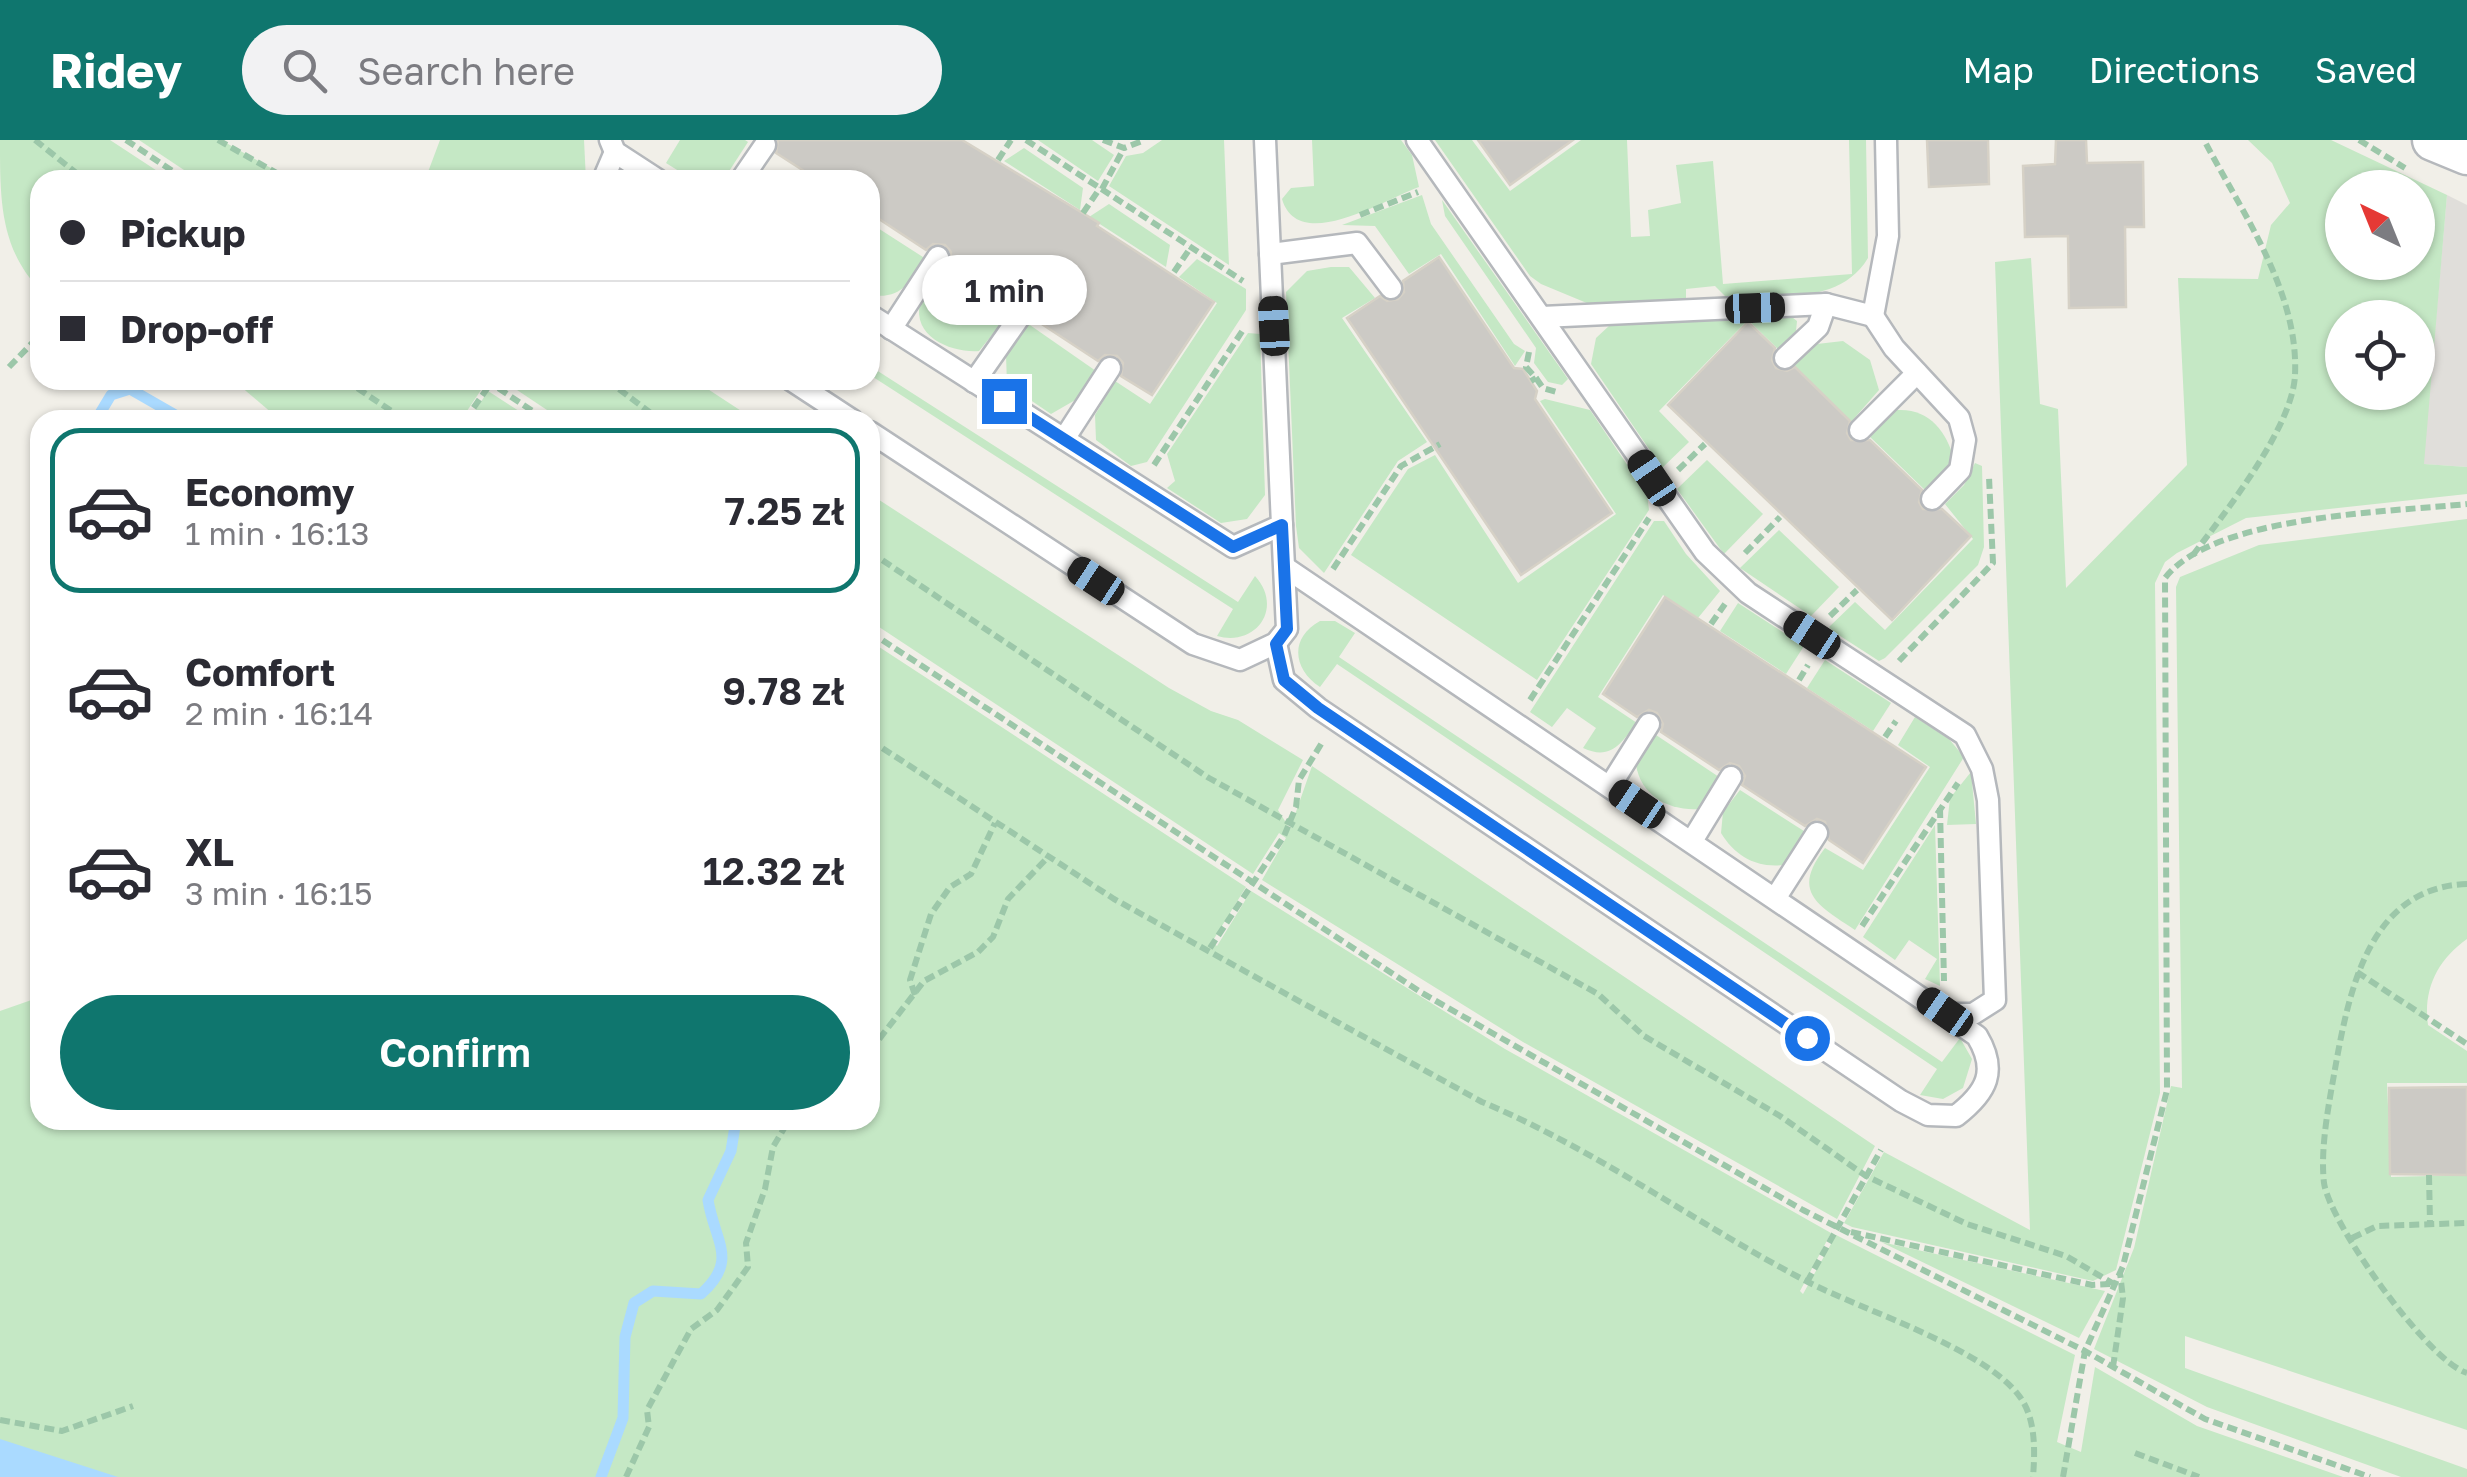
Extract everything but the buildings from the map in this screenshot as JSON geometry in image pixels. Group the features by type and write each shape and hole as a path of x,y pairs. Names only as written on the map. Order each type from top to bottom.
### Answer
{"street":[{"path":"2433,140 2467,154"}],"lane":[{"path":"880,439 1193,644 1240,660 1276,644 1287,629 1286,568 1266,140"},
{"path":"1417,140 1704,552 1748,593 1964,736 1976,758 1988,800 1995,1000 1973,1014 1946,1013"},
{"path":"1874,316 1888,236 1886,140"},
{"path":"748,170 764,145"},
{"path":"612,146 644,170"},
{"path":"1270,254 1357,243 1391,288"},
{"path":"891,329 938,257"},
{"path":"1542,317 1826,304 1874,316 1917,373 1959,418 1965,440 1960,470 1932,499"},
{"path":"1785,358 1818,327 1826,304"},
{"path":"974,382 1023,312"},
{"path":"880,322 1233,547 1282,525"},
{"path":"1064,439 1110,368"},
{"path":"1860,430 1917,373"},
{"path":"807,390 837,410"},
{"path":"1276,644 1284,680 1337,720 1901,1102 1928,1115 1956,1116 1977,1100 1990,1078 1989,1055 1977,1036 1286,568"},
{"path":"1610,786 1649,724"},
{"path":"1692,840 1731,777"},
{"path":"1776,897 1817,833"}],"path":[{"path":"35,140 72,170"},
{"path":"126,140 171,170"},
{"path":"142,150 143,140"},
{"path":"218,140 272,170"},
{"path":"998,160 1011,140"},
{"path":"1026,140 1254,287"},
{"path":"1103,140 1124,148"},
{"path":"1083,213 1124,148 1145,140"},
{"path":"2191,558 2273,436 2295,378 2288,316 2272,270 2204,140"},
{"path":"1174,272 1191,247"},
{"path":"1139,488 1253,314"},
{"path":"10,368 30,346"},
{"path":"1536,378 1543,388"},
{"path":"360,390 390,410"},
{"path":"503,390 532,410"},
{"path":"620,390 647,410"},
{"path":"1320,590 1401,466 1440,444"},
{"path":"1695,454 1705,444"},
{"path":"1880,680 1993,563 1989,474"},
{"path":"1515,722 1664,496"},
{"path":"2064,1477 2085,1351 2120,1272 2166,1090 2165,578 2174,566 2246,531 2467,504"},
{"path":"1770,527 1780,516"},
{"path":"880,559 1209,778 1598,994 1644,1036 1780,1116 1866,1176 1967,1224 2066,1256 2114,1284"},
{"path":"1847,599 1856,590"},
{"path":"880,639 1422,993 1839,1228 2085,1351 2205,1419 2370,1477"},
{"path":"1210,948 1289,824 1299,780 1337,720"},
{"path":"880,747 1114,899 1210,948 1451,1085 1535,1124 1807,1282 1996,1373 2022,1398 2036,1444 2033,1477"},
{"path":"1849,946 1976,758"},
{"path":"1940,807 1946,1013"},
{"path":"915,995 910,980 931,914 950,888 971,874 995,823"},
{"path":"880,1038 924,981 978,952 993,936 1008,899 1048,857"},
{"path":"2467,884 2420,893 2401,907 2382,928 2357,972 2330,1098 2324,1183 2334,1212 2398,1312 2452,1368 2467,1373"},
{"path":"2357,972 2467,1044"},
{"path":"626,1477 649,1427 647,1410 691,1329 717,1310 748,1266 746,1242 765,1189 773,1147 783,1130"},
{"path":"1807,1282 1881,1150"},
{"path":"2430,1175 2430,1223"},
{"path":"2352,1238 2377,1226 2467,1223"},
{"path":"1839,1228 2092,1285 2114,1284"},
{"path":"2112,1367 2123,1298 2120,1272"},
{"path":"0,1420 62,1431 132,1406"},
{"path":"2135,1453 2200,1477"}],"shaded area":[{"path":"2447,195 2467,205 2467,467 2423,464 2428,410 2435,410 2435,330"}],"green space":[{"path":"0,140 110,140 156,170 30,170 30,278 10,240 1,183"},
{"path":"139,140 221,140 274,170 184,170"},
{"path":"440,140 584,140 586,170 429,170"},
{"path":"680,140 748,142 730,170 677,170 666,163"},
{"path":"1038,140 1092,140 1114,155 1098,181"},
{"path":"1162,140 1224,140 1229,265 1109,186 1126,156 1143,153"},
{"path":"1312,140 1401,140 1412,155 1419,187 1343,218 1305,222 1291,215 1282,199 1291,188 1314,186"},
{"path":"1435,140 1472,140 1510,191 1581,140 1627,140 1631,237 1650,236 1648,210 1681,203 1676,165 1713,161 1723,284 1852,274 1849,140 1866,140 1868,258 1856,273 1841,284 1806,295 1728,299 1715,286 1686,289 1686,301 1594,306 1530,276"},
{"path":"2248,140 2331,140 2394,170 2325,170 2325,280 2435,280 2435,189 2447,195 2435,335 2435,300 2325,300 2325,410 2429,410 2424,464 2467,467 2467,494 2246,518 2177,553 2165,562 2155,583 2160,1093 2116,1270 2093,1281 1852,1227 1844,1223 1884,1152 2030,1230 1995,262 2031,258 2040,404 2058,409 2066,588 2187,465 2178,278 2258,279 2271,225 2290,203 2272,163"},
{"path":"1024,148 1083,188 1080,210 1004,161"},
{"path":"1422,195 1431,224 1514,344 1525,351 1515,366 1441,254 1409,274 1375,226 1342,225"},
{"path":"1442,200 1568,379 1562,385 1548,382 1534,363 1536,348 1445,216"},
{"path":"1109,204 1170,245 1166,267 1089,217"},
{"path":"880,229 926,259 897,292 881,296"},
{"path":"1197,259 1246,289 1246,310 1147,462 1131,466 1096,440 1095,415 1115,381 1150,404 1217,303 1179,277"},
{"path":"1349,267 1375,298 1342,318 1427,442 1398,461 1324,573 1299,548 1296,526 1286,292 1307,271"},
{"path":"942,269 1009,314 979,351 947,346 922,326 920,303"},
{"path":"1784,311 1797,321 1796,331 1778,349 1748,320 1659,411 1689,442 1662,468 1591,364 1596,338 1610,325"},
{"path":"1027,323 1096,371 1077,399 1051,414 1007,384 1006,355"},
{"path":"1248,333 1260,334 1265,495 1247,519 1221,523 1167,488 1175,481 1167,454"},
{"path":"1843,341 1870,360 1879,390 1851,422 1792,365 1817,344"},
{"path":"880,372 1238,602 1255,576 1267,600 1262,622 1243,636 1217,636 1233,609 880,381"},
{"path":"245,390 481,390 468,410 268,410"},
{"path":"517,390 709,390 740,410 547,410"},
{"path":"488,391 517,410 476,410"},
{"path":"1540,401 1590,410 1647,494 1649,510 1537,680 1351,555 1408,469 1435,455 1518,583 1616,514"},
{"path":"1897,410 1927,417 1951,449 1954,459 1926,491 1867,434"},
{"path":"1707,460 1763,514 1724,554 1677,489"},
{"path":"1975,463 1982,466 1984,547 1978,565 1879,661 1834,632 1829,627 1855,602 1885,630 1973,539 1945,504 1964,485"},
{"path":"880,500 1169,688 1211,711 1238,720 1303,760 1278,810 1290,829 1312,766 1875,1146 1837,1219 1523,1042 1262,880 1286,838 1279,833 1253,874 880,628"},
{"path":"2467,519 2467,939 2440,966 2430,988 2427,1012 2428,1025 2467,1051 2467,1083 2387,1083 2391,1177 2467,1175 2467,1430 2185,1336 2185,1368 2467,1469 2467,1477 2401,1477 2207,1407 2094,1349 2134,1248 2171,1086 2182,1088 2176,587 2180,577 2259,545"},
{"path":"1654,521 1664,521 1686,554 1720,591 1698,618 1663,595 1598,697 1637,723 1614,748 1593,751 1583,748 1596,728 1567,708 1552,727 1530,712"},
{"path":"1779,530 1839,587 1811,616 1740,568"},
{"path":"1738,603 1804,646 1786,674 1720,631"},
{"path":"1320,621 1335,621 1355,633 1339,657 1942,1062 1960,1038 1972,1059 1963,1088 1943,1099 1920,1095 1937,1069 1337,664 1320,687 1304,671 1298,654 1303,636"},
{"path":"880,648 1246,887 1212,942 1217,946 1251,891 1505,1049 1831,1233 1800,1291 1803,1294 1836,1235 2075,1355 2057,1442 2081,1452 2095,1367 2197,1426 2343,1477 27,1477 0,1465 0,1011 30,1000 30,1130 880,1130"},
{"path":"1825,660 1891,703 1873,731 1807,688"},
{"path":"1915,717 1949,739 1964,757 1855,930 1820,905 1813,896 1810,876 1825,848 1863,870 1930,767 1898,745"},
{"path":"1656,735 1722,779 1699,809 1667,804 1644,785 1636,765"},
{"path":"1971,772 1976,824 1947,825 1950,798"},
{"path":"1740,790 1807,833 1783,865 1747,859 1721,833 1723,812"},
{"path":"1935,825 1940,986 1925,979 1937,959 1909,940 1895,960 1863,937"},
{"path":"1881,1242 2105,1291 2079,1338"}],"water":[{"path":"0,1439 118,1477 0,1477"}],"waterway":[{"path":"102,410 111,395 127,390"},
{"path":"132,390 167,410"},
{"path":"601,1477 623,1418 625,1337 634,1303 653,1291 701,1294 719,1271 721,1250 708,1200 731,1151 734,1130"}],"route":[{"path":"1004,401 1233,547 1282,525 1287,629 1276,644 1284,680 1318,708 1807,1038"}]}
